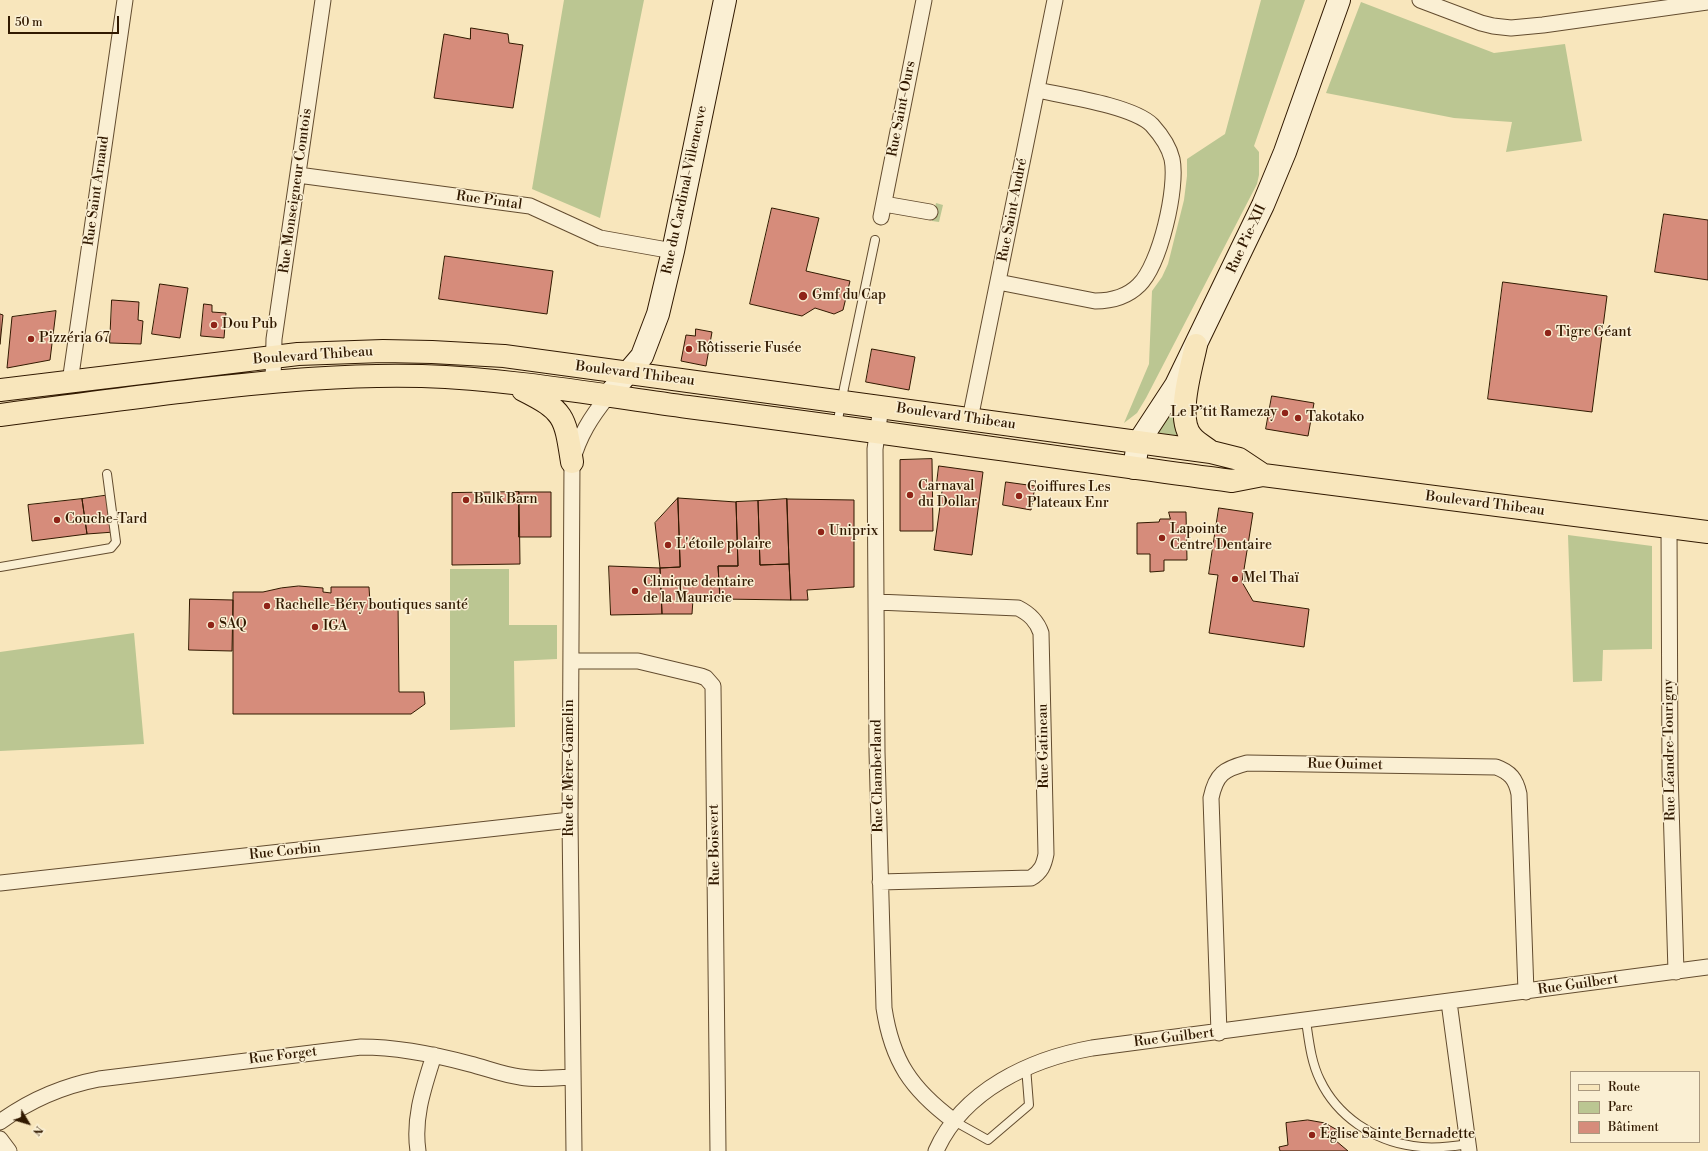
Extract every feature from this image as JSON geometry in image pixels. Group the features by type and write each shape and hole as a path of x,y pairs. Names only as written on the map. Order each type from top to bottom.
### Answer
{"main road":[{"path":"1196,345 1185,399 1186,424 1191,436 1211,452"},
{"name":"Boulevard Thibeau","path":"0,390 298,354 375,351 432,352 504,356 1211,452 1239,459 1263,476"},
{"name":"Boulevard Thibeau","path":"0,415 273,382 386,376 439,377 509,383 877,431 1232,482 1263,476 1708,532"},
{"path":"509,383 544,400 562,418 567,432 572,462"}],"street":[{"name":"Rue Saint Arnaud","path":"70,382 125,0"},
{"name":"Rue Monseigneur Comtois","path":"273,382 273,357 323,0"},
{"name":"Rue du Cardinal-Villeneuve","path":"608,396 642,356 658,314 673,251 725,0"},
{"name":"Rue Saint-Ours","path":"924,0 882,210 930,212"},
{"name":"Rue Saint-André","path":"970,419 1056,0"},
{"name":"Rue Pie-XII","path":"1134,468 1138,443 1176,385 1246,242 1276,175 1339,0"},
{"path":"1420,0 1457,7 1493,26 1518,27 1708,2"},
{"path":"998,282 1095,301 1104,301 1123,296 1140,284 1157,257 1173,194 1174,176 1170,153 1163,138 1148,121 1135,113 1123,109 1037,90"},
{"name":"Rue Pintal","path":"298,176 530,206 600,238 673,251"},
{"name":"Rue de Mère-Gamelin","path":"574,1151 570,820 572,462 583,430 594,413 608,396"},
{"name":"Rue Chamberland","path":"881,407 875,450 877,752 884,1008 890,1037 895,1052 910,1080 935,1108 954,1122"},
{"name":"Rue Léandre-Tourigny","path":"1669,527 1670,771 1676,972"},
{"name":"Rue Gatineau","path":"877,602 1018,608 1026,612 1038,625 1041,633 1046,854 1044,864 1039,873 1031,878 880,882"},
{"name":"Rue Boisvert","path":"571,661 638,662 701,676 706,678 713,686 718,1151"},
{"name":"Rue Ouimet","path":"1219,1033 1211,798 1214,784 1222,772 1234,766 1247,763 1496,767 1504,770 1512,776 1517,784 1519,794 1526,992"},
{"name":"Rue Corbin","path":"0,883 570,820"},
{"name":"Rue Guilbert","path":"936,1151 954,1122 981,1095 1008,1077 1026,1068 1050,1058 1080,1050 1219,1033 1708,967"},
{"path":"1448,1002 1468,1148"},
{"name":"Rue Forget","path":"0,1122 38,1098 66,1087 99,1079 361,1047 384,1047 434,1055 518,1077 533,1079 572,1077"},
{"path":"418,1151 416,1136 417,1115 421,1096 434,1055"},
{"path":"0,1139 9,1151"}],"lane":[{"path":"837,426 875,240"},
{"path":"0,567 111,548 116,542 107,474"},
{"path":"1306,1021 1313,1061 1320,1080 1331,1098 1353,1121 1381,1137 1408,1145 1430,1148 1468,1148"},
{"path":"954,1122 988,1140 1029,1105 1026,1068"}],"green space":[{"path":"564,0 644,0 600,218 532,189"},
{"path":"1261,0 1305,0 1254,146 1259,152 1259,175 1257,184 1146,398 1137,413 1124,423 1149,364 1152,291 1162,277 1168,264 1184,200 1187,176 1187,159 1225,134"},
{"path":"1361,2 1494,53 1565,44 1582,141 1506,152 1512,122 1454,118 1326,93"},
{"path":"936,203 943,205 939,222 932,221"},
{"path":"1175,403 1181,436 1158,433 1158,431"},
{"path":"1568,535 1652,546 1652,649 1603,650 1602,681 1573,682"},
{"path":"450,569 509,569 509,625 557,625 557,659 514,661 515,727 450,730"},
{"path":"134,633 144,744 0,751 0,652"}],"building":[{"path":"471,28 508,34 509,43 523,45 513,108 434,98 444,34 470,39"},
{"path":"772,208 819,218 806,271 850,281 843,310 834,314 815,308 802,316 750,304"},
{"path":"1664,214 1708,220 1708,280 1655,272"},
{"path":"445,256 553,271 547,314 439,299"},
{"path":"1503,282 1607,296 1592,412 1488,399"},
{"path":"160,284 188,288 180,338 152,334"},
{"path":"112,300 139,302 138,320 143,321 141,344 110,343"},
{"name":"Dou Pub","path":"204,304 212,305 212,312 226,313 224,338 201,336"},
{"name":"Pizzéria 67","path":"56,311 50,360 7,368 12,317"},
{"path":"0,314 3,315 0,344"},
{"path":"696,329 712,332 706,366 681,361 686,335 695,336"},
{"path":"872,349 915,357 909,390 866,382"},
{"path":"1272,396 1314,403 1308,436 1266,429"},
{"path":"932,459 933,531 900,531 900,460"},
{"path":"939,466 983,472 972,555 934,550 943,484 937,483"},
{"name":"Coiffures Les Plateaux Enr","path":"1006,482 1035,486 1031,510 1003,505"},
{"path":"519,492 520,564 452,565 452,493"},
{"path":"519,492 551,492 551,537 519,537"},
{"path":"110,495 114,532 87,534 82,499"},
{"path":"678,498 736,502 738,566 718,566 720,599 693,599 692,614 662,614 660,568 680,567"},
{"name":"L'étoile polaire","path":"678,498 680,567 660,568 655,523"},
{"name":"Couche-Tard","path":"82,499 87,534 32,541 28,505"},
{"name":"Uniprix","path":"787,499 854,500 854,587 807,590 808,600 791,600"},
{"path":"787,499 789,564 760,565 758,501"},
{"path":"758,501 760,565 789,564 791,600 720,599 718,566 738,566 736,502"},
{"path":"1219,508 1253,513 1242,582 1253,601 1309,609 1304,647 1209,633 1218,575 1209,574"},
{"name":"Lapointe Centre Dentaire","path":"1169,512 1186,512 1187,560 1164,560 1164,571 1150,572 1150,554 1137,554 1137,523 1159,522 1160,519 1170,519"},
{"name":"Clinique dentaire de la Mauricie","path":"609,566 660,568 662,614 611,615"},
{"name":"IGA","path":"299,586 323,588 323,592 331,593 331,587 369,587 370,603 398,603 399,692 424,692 425,704 411,714 233,714 233,592 263,592"},
{"name":"SAQ","path":"190,599 233,600 232,651 189,650"},
{"name":"Église Sainte Bernadette","path":"1308,1120 1325,1123 1339,1131 1335,1140 1348,1151 1280,1151 1279,1147 1288,1145 1286,1123"}],"place":[{"name":"Gmf du Cap","path":"803,296"},
{"name":"Dou Pub","path":"214,325"},
{"name":"Tigre Géant","path":"1548,333"},
{"name":"Pizzéria 67","path":"31,339"},
{"name":"Rôtisserie Fusée","path":"689,349"},
{"name":"Le P’tit Ramezay","path":"1285,413"},
{"name":"Takotako","path":"1298,418"},
{"name":"Carnaval du Dollar","path":"910,495"},
{"name":"Coiffures Les Plateaux Enr","path":"1019,496"},
{"name":"Bulk Barn","path":"466,500"},
{"name":"Couche-Tard","path":"57,520"},
{"name":"Uniprix","path":"821,532"},
{"name":"Lapointe Centre Dentaire","path":"1162,538"},
{"name":"L'étoile polaire","path":"668,545"},
{"name":"Mel Thaï","path":"1235,579"},
{"name":"Clinique dentaire de la Mauricie","path":"635,591"},
{"name":"Rachelle-Béry boutiques santé","path":"267,606"},
{"name":"SAQ","path":"211,625"},
{"name":"IGA","path":"315,627"},
{"name":"Église Sainte Bernadette","path":"1312,1135"}]}
